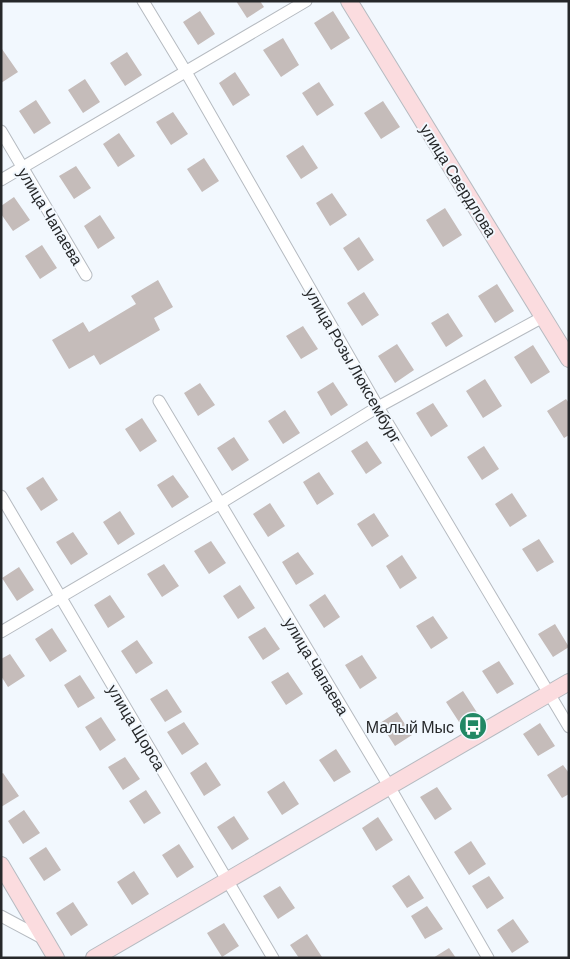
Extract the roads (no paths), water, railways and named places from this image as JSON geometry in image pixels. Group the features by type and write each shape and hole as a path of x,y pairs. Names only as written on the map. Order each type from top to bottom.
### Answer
{"street":[{"name":"улица Розы Люксембург","path":"143,1 186,72 378,407 569,727"},
{"path":"1,180 306,1"},
{"name":"улица Свердлова","path":"349,1 569,359"},
{"name":"улица Чапаева","path":"1,131 86,275"},
{"path":"1,632 219,504 378,407 542,317"},
{"name":"улица Чапаева","path":"159,401 389,786 488,958"},
{"name":"улица Щорса","path":"1,496 273,958"},
{"path":"94,958 569,682"},
{"path":"1,865 56,958"},
{"path":"1,916 44,939"}],"place":[{"name":"Малый Мыс","path":"473,726"}]}
